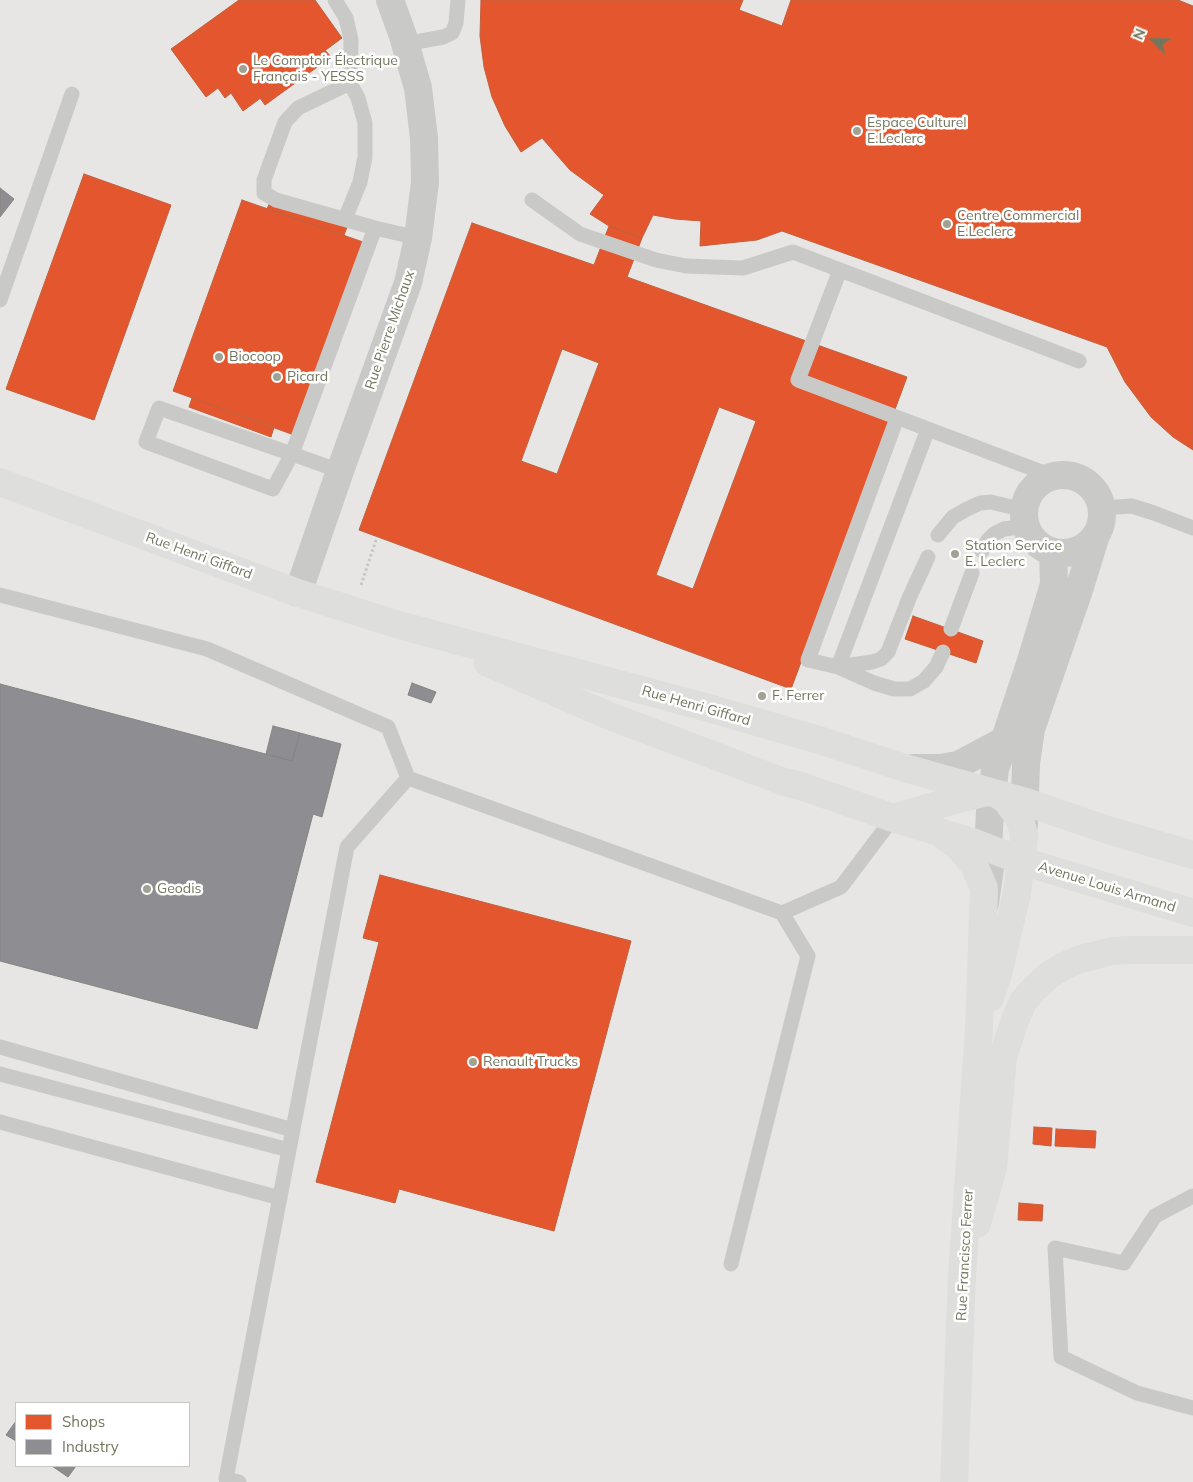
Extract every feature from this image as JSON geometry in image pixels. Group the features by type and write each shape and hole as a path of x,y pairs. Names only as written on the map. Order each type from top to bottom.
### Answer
{"street":[{"name":"Rue Pierre Michaux","path":"298,593 408,283 418,238 425,182 424,138 418,88 390,0"},
{"path":"979,1029 997,978 1016,893 1023,849 1026,764 1031,729 1102,519 1100,501 1094,490 1084,481 1072,476 1051,477 1041,482 1033,490 1027,499 1025,518 1032,538 1041,547 1065,554 1076,552 1095,538"},
{"name":"Rue Henri Giffard","path":"0,482 298,593 399,625 705,707 819,740 905,768 1026,802"},
{"path":"984,911 990,868 988,849 991,791 995,769 1054,584 1053,552"},
{"name":"Rue Henri Giffard","path":"399,625 607,715 784,782 988,849 1023,849"},
{"path":"905,768 954,766 1004,740"},
{"path":"893,818 991,791 1005,799 1015,812 1021,823 1023,849"},
{"path":"1026,802 1108,830 1193,855"},
{"path":"934,830 957,845 974,865 984,888 979,1029"},
{"name":"Avenue Louis Armand","path":"1023,849 1193,914"},
{"path":"962,1276 993,1168 1003,1057 1015,1020 1027,997 1049,975 1080,960 1112,951 1193,950"},
{"name":"Rue Francisco Ferrer","path":"954,1482 962,1276 979,1029"}],"lane":[{"path":"336,0 346,18 351,40 350,84 358,98 365,123 365,157 360,182 345,219"},
{"path":"405,44 443,37 452,32 456,23 458,0"},
{"path":"350,84 298,108 285,122 264,180 264,193 276,200 418,238"},
{"path":"0,300 72,94"},
{"path":"532,200 580,234 656,260 686,266 743,268 793,252 1079,361"},
{"path":"340,472 292,454 159,408 146,442 273,488 292,454 375,228"},
{"path":"840,270 798,380 1051,477"},
{"path":"897,418 808,660 838,667 874,683 894,689 910,689 924,681 936,667 943,652"},
{"path":"838,667 928,429"},
{"path":"938,535 953,517 980,502 991,502 1025,518"},
{"path":"1102,508 1132,506 1193,528"},
{"path":"982,551 994,534 1025,518"},
{"path":"838,667 872,662 882,659 888,652 928,557"},
{"path":"951,629 972,573"},
{"path":"0,595 207,649 388,726 408,778 782,913 808,956 731,1264"},
{"path":"239,1482 226,1480 347,847 408,778"},
{"path":"782,913 841,887 893,818"},
{"path":"0,1046 293,1130"},
{"path":"0,1074 289,1150"},
{"path":"0,1122 280,1198"},
{"path":"1193,1196 1155,1216 1124,1263 1056,1248 1061,1357 1137,1393 1193,1408"}],"path":[{"path":"353,609 378,537"}],"shaded area":[{"path":"0,0 1193,0 1193,1482 0,1482"}],"building: Shops":[{"name":"Le Comptoir Électrique Français - YESSS","path":"239,0 315,0 342,38 243,111 231,93 225,98 218,88 206,97 171,49"},
{"name":"Centre Commercial E.Leclerc","path":"481,0 743,0 739,10 782,26 791,0 1178,0 1193,6 1193,450 1173,437 1151,417 1125,382 1107,347 782,231 757,240 700,246 701,221 653,215 642,238 609,226 590,214 604,195 570,170 542,138 521,152 505,126 492,97 484,67 480,36"},
{"path":"325,50 331,57 265,105 260,98"},
{"path":"84,174 171,205 94,420 6,389"},
{"path":"242,200 363,242 294,435 173,391"},
{"path":"271,200 347,227 344,235 267,209"},
{"path":"472,223 594,265 609,226 642,238 627,277 907,377 791,689 359,530","holes":["562,349 599,363 557,474 521,461","719,407 756,421 693,589 656,575"]},
{"path":"192,398 274,427 271,437 189,407"},
{"path":"913,616 983,641 976,663 905,639"},
{"name":"Renault Trucks","path":"380,875 631,941 554,1231 399,1189 395,1203 316,1182 379,942 363,938"},
{"path":"1034,1127 1052,1128 1051,1146 1033,1144"},
{"path":"1056,1129 1096,1131 1095,1148 1055,1146"},
{"path":"1019,1203 1043,1205 1042,1221 1018,1220"}],"building: Industry":[{"path":"0,188 14,199 0,217"},
{"path":"412,683 436,692 431,703 408,695"},
{"name":"Geodis","path":"0,684 292,761 300,733 341,744 322,817 313,814 257,1029 0,961"},
{"path":"273,726 300,733 292,761 266,754"},
{"path":"15,1422 15,1440 6,1435"},
{"path":"53,1467 75,1467 68,1477"}],"place":[{"name":"Le Comptoir Électrique Français - YESSS","path":"243,69"},
{"name":"Espace Culturel E.Leclerc","path":"857,131"},
{"name":"Centre Commercial E.Leclerc","path":"947,224"},
{"name":"Biocoop","path":"219,357"},
{"name":"Picard","path":"277,377"},
{"name":"Station Service E. Leclerc","path":"955,554"},
{"name":"F. Ferrer","path":"762,696"},
{"name":"Geodis","path":"147,889"},
{"name":"Renault Trucks","path":"473,1062"}]}
